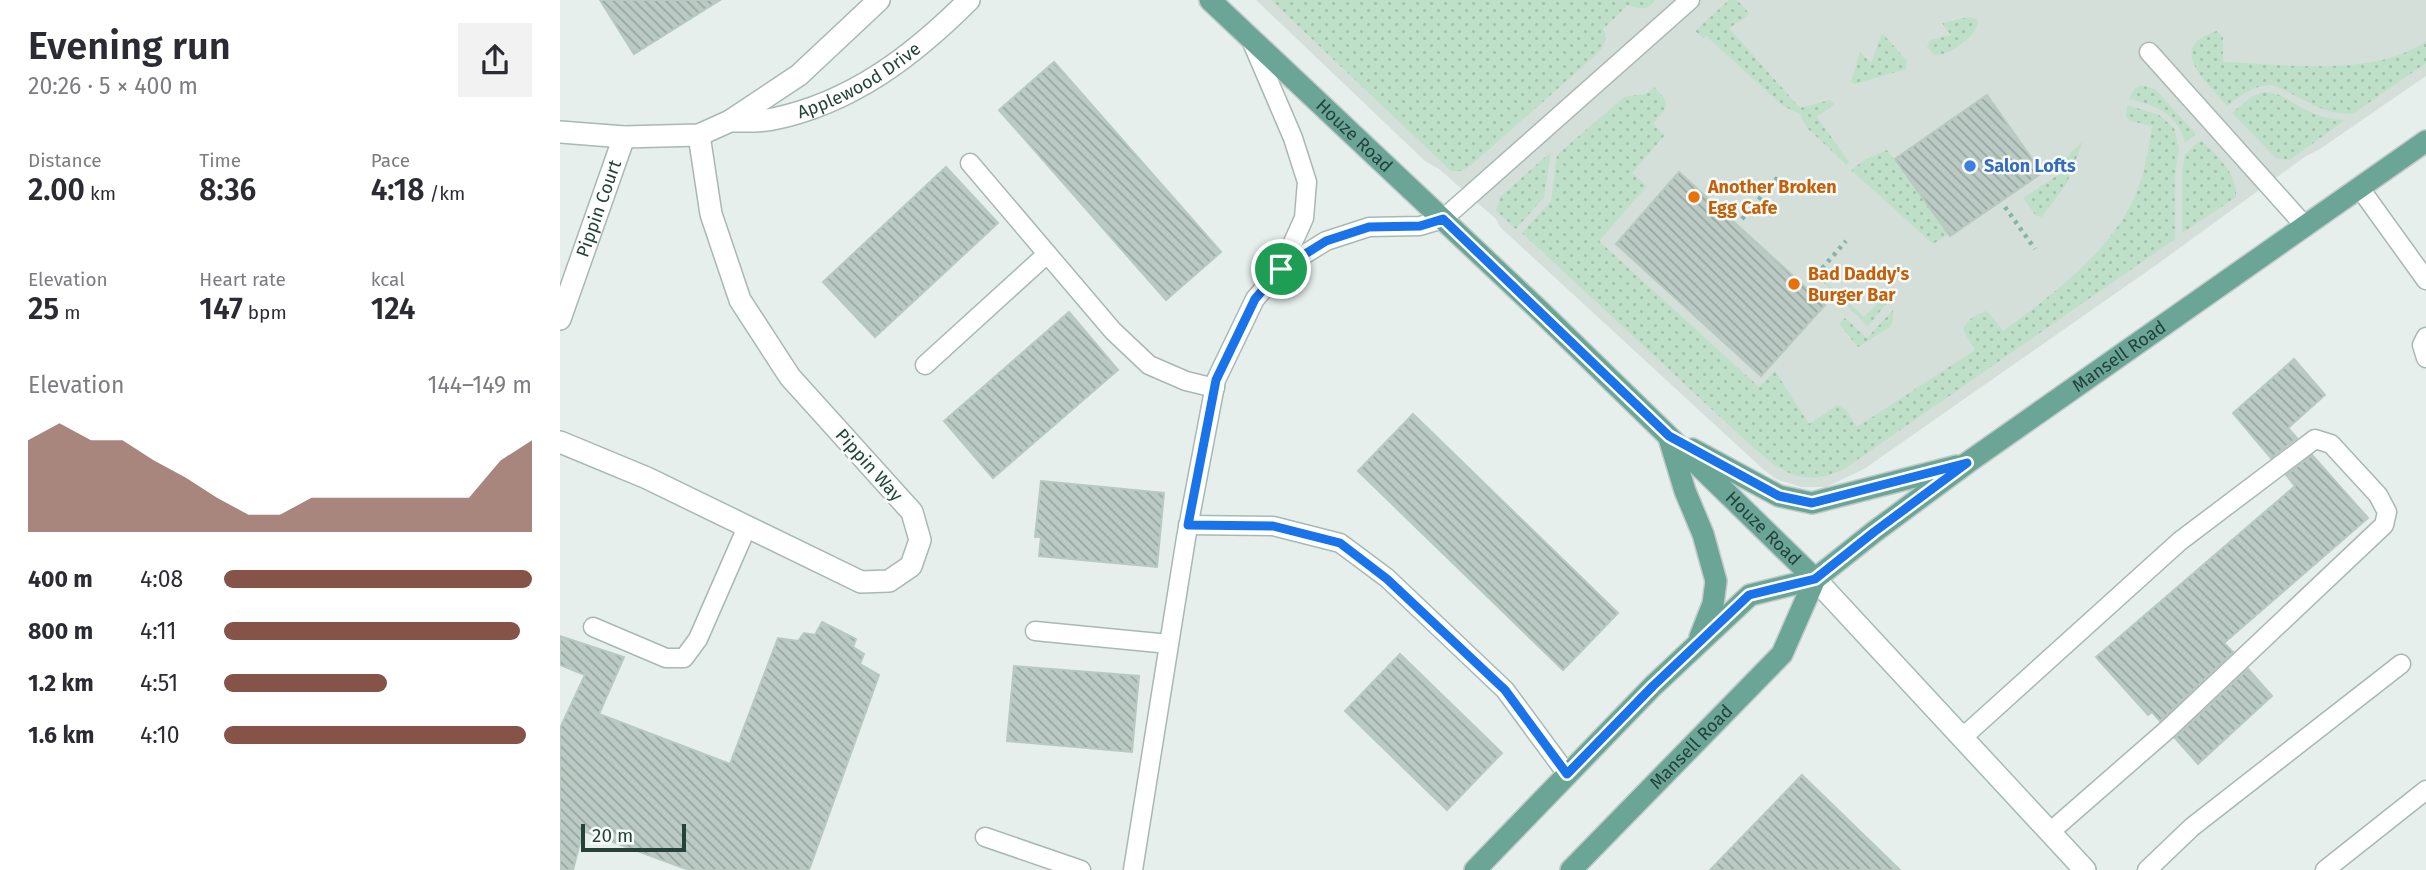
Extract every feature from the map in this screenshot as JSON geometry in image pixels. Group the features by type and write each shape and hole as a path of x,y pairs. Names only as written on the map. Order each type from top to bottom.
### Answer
{"main road":[{"name":"Houze Road","path":"1210,0 1443,219 1815,579"},
{"name":"Mansell Road","path":"1475,870 1653,686 1749,595 1815,579 1967,463 2426,141"},
{"path":"1669,436 1779,496 1812,503 1967,463"},
{"path":"1669,436 1716,580 1713,604 1698,644"},
{"name":"Mansell Road","path":"1571,870 1782,653 1815,579"}],"street":[{"name":"Applewood Drive","path":"560,132 624,137 699,135 730,121 799,75 879,0"},
{"name":"Applewood Drive","path":"730,121 771,120 820,107 867,83 919,48 969,0"},
{"name":"Pippin Way","path":"560,442 647,478 861,582 889,581 911,565 920,540 912,512 790,377 740,300 711,214 699,135"},
{"name":"Pippin Court","path":"560,319 624,137"},
{"name":"Houze Road","path":"1815,579 2085,870"}],"lane":[{"path":"1281,269 1326,241 1369,227 1420,226 1443,219 1690,0"},
{"path":"1133,870 1188,525 1216,380 1255,299 1281,269 1304,218 1307,182 1293,138 1251,40"},
{"path":"2149,52 2305,226"},
{"path":"970,163 1113,331 1149,365 1215,388"},
{"path":"2359,187 2426,280"},
{"path":"925,365 1047,254"},
{"path":"2426,337 2422,345 2426,358"},
{"path":"1963,737 2180,541 2315,439 2331,444 2378,495 2387,512 2384,525 2168,729 2050,832"},
{"path":"1188,525 1273,526 1340,543 1387,579 1505,690 1567,774"},
{"path":"593,627 666,659 684,658 698,639 747,527"},
{"path":"1035,631 1169,644"},
{"path":"2147,870 2192,827 2401,664"},
{"path":"2325,870 2426,790"},
{"path":"985,837 1081,870"}],"path":[{"path":"1742,219 1777,177"},
{"path":"2005,207 2035,248"},
{"path":"1811,281 1846,241"}],"shaded area":[{"path":"1256,0 2426,0 2426,76 2306,156 2159,263 1864,469 1826,487 1801,487 1776,479 1764,470 1500,227 1496,219 1439,169 1425,161"}],"green space":[{"path":"1271,0 1655,1 1642,8 1628,5 1603,29 1605,42 1597,54 1470,166 1461,171 1451,171"},
{"path":"1729,0 1737,0 1748,12 1748,16 1729,28 1800,108 1830,100 1835,104 1817,117 1849,162 1846,164 1807,128 1800,114 1783,106 1706,36 1703,38 1695,31"},
{"path":"1969,17 1977,19 1978,23 1972,34 1946,53 1934,55 1927,47 1930,40 1951,35 1942,23"},
{"path":"2217,31 2223,37 2223,62 2300,66 2355,64 2405,53 2426,41 2426,63 2354,113 2332,112 2271,85 2253,89 2227,106 2201,76 2192,55 2193,46 2201,38"},
{"path":"1882,33 1907,61 1906,69 1855,84 1851,82 1860,52 1871,63"},
{"path":"2141,85 2155,89 2196,134 2185,143 2177,125 2164,112 2129,99 2134,89"},
{"path":"1654,87 1664,98 1666,106 1653,124 1665,135 1632,173 1647,186 1599,241 1759,387 1775,371 1809,424 1838,405 1846,410 1857,427 1975,350 1963,330 1972,318 1985,311 2003,331 2037,306 2090,260 2129,208 2144,168 2152,126 2130,121 2126,117 2127,105 2159,115 2174,128 2179,149 2175,174 2175,239 1844,469 1828,475 1802,477 1768,460 1522,233 1551,201 1557,155 1624,97 1645,94"},
{"path":"2263,92 2278,95 2322,116 2345,120 2290,160 2276,158 2232,113 2251,97"},
{"path":"2201,140 2230,172 2236,188 2236,197 2182,233 2182,171 2185,154"},
{"path":"2083,141 2067,183 2042,217 2036,216 2023,198 2058,175 2061,162"},
{"path":"1887,150 1948,234 1933,244 1851,170 1866,159"},
{"path":"1551,152 1544,197 1516,229 1496,211 1500,197"},
{"path":"1823,282 1864,317 1878,303 1886,304 1868,326"},
{"path":"1893,310 1890,327 1858,347 1839,324 1845,318 1867,338"}],"building":[{"path":"600,0 720,0 634,54"},
{"path":"1054,62 1221,252 1166,300 999,110"},
{"path":"1987,95 2042,173 1950,236 1895,159"},
{"path":"946,167 998,223 875,337 823,282"},
{"path":"1679,172 1825,305 1761,376 1616,244"},
{"path":"1069,312 1118,370 993,478 944,421"},
{"path":"2294,359 2325,395 2288,428 2297,438 2271,458 2233,413"},
{"path":"1413,414 1618,613 1563,670 1358,471"},
{"path":"2312,455 2368,518 2224,643 2233,652 2160,721 2152,712 2148,715 2096,657 2295,486 2286,475"},
{"path":"1041,481 1164,493 1157,567 1039,556 1041,537 1035,537"},
{"path":"822,622 856,639 853,647 864,654 860,664 879,675 809,870 689,870 583,831 573,870 560,870 560,728 585,675 560,665 560,636 624,657 599,714 730,764 778,638 798,641 804,633 815,635"},
{"path":"1400,654 1502,753 1447,810 1345,711"},
{"path":"1014,666 1139,676 1132,752 1007,741"},
{"path":"2248,669 2272,696 2198,764 2175,738"},
{"path":"1802,775 1900,870 1710,870"}],"place":[{"name":"Salon Lofts","path":"1970,166"},
{"name":"Another Broken Egg Cafe","path":"1694,197"},
{"name":"Bad Daddy's Burger Bar","path":"1794,284"}],"route":[{"path":"1443,219 1669,436 1779,496 1812,503 1967,463 1815,579 1749,595 1653,686 1567,774 1505,690 1387,579 1340,543 1273,526 1188,525 1216,380 1255,299 1281,269 1326,241 1369,227 1420,226 1443,219"}]}
